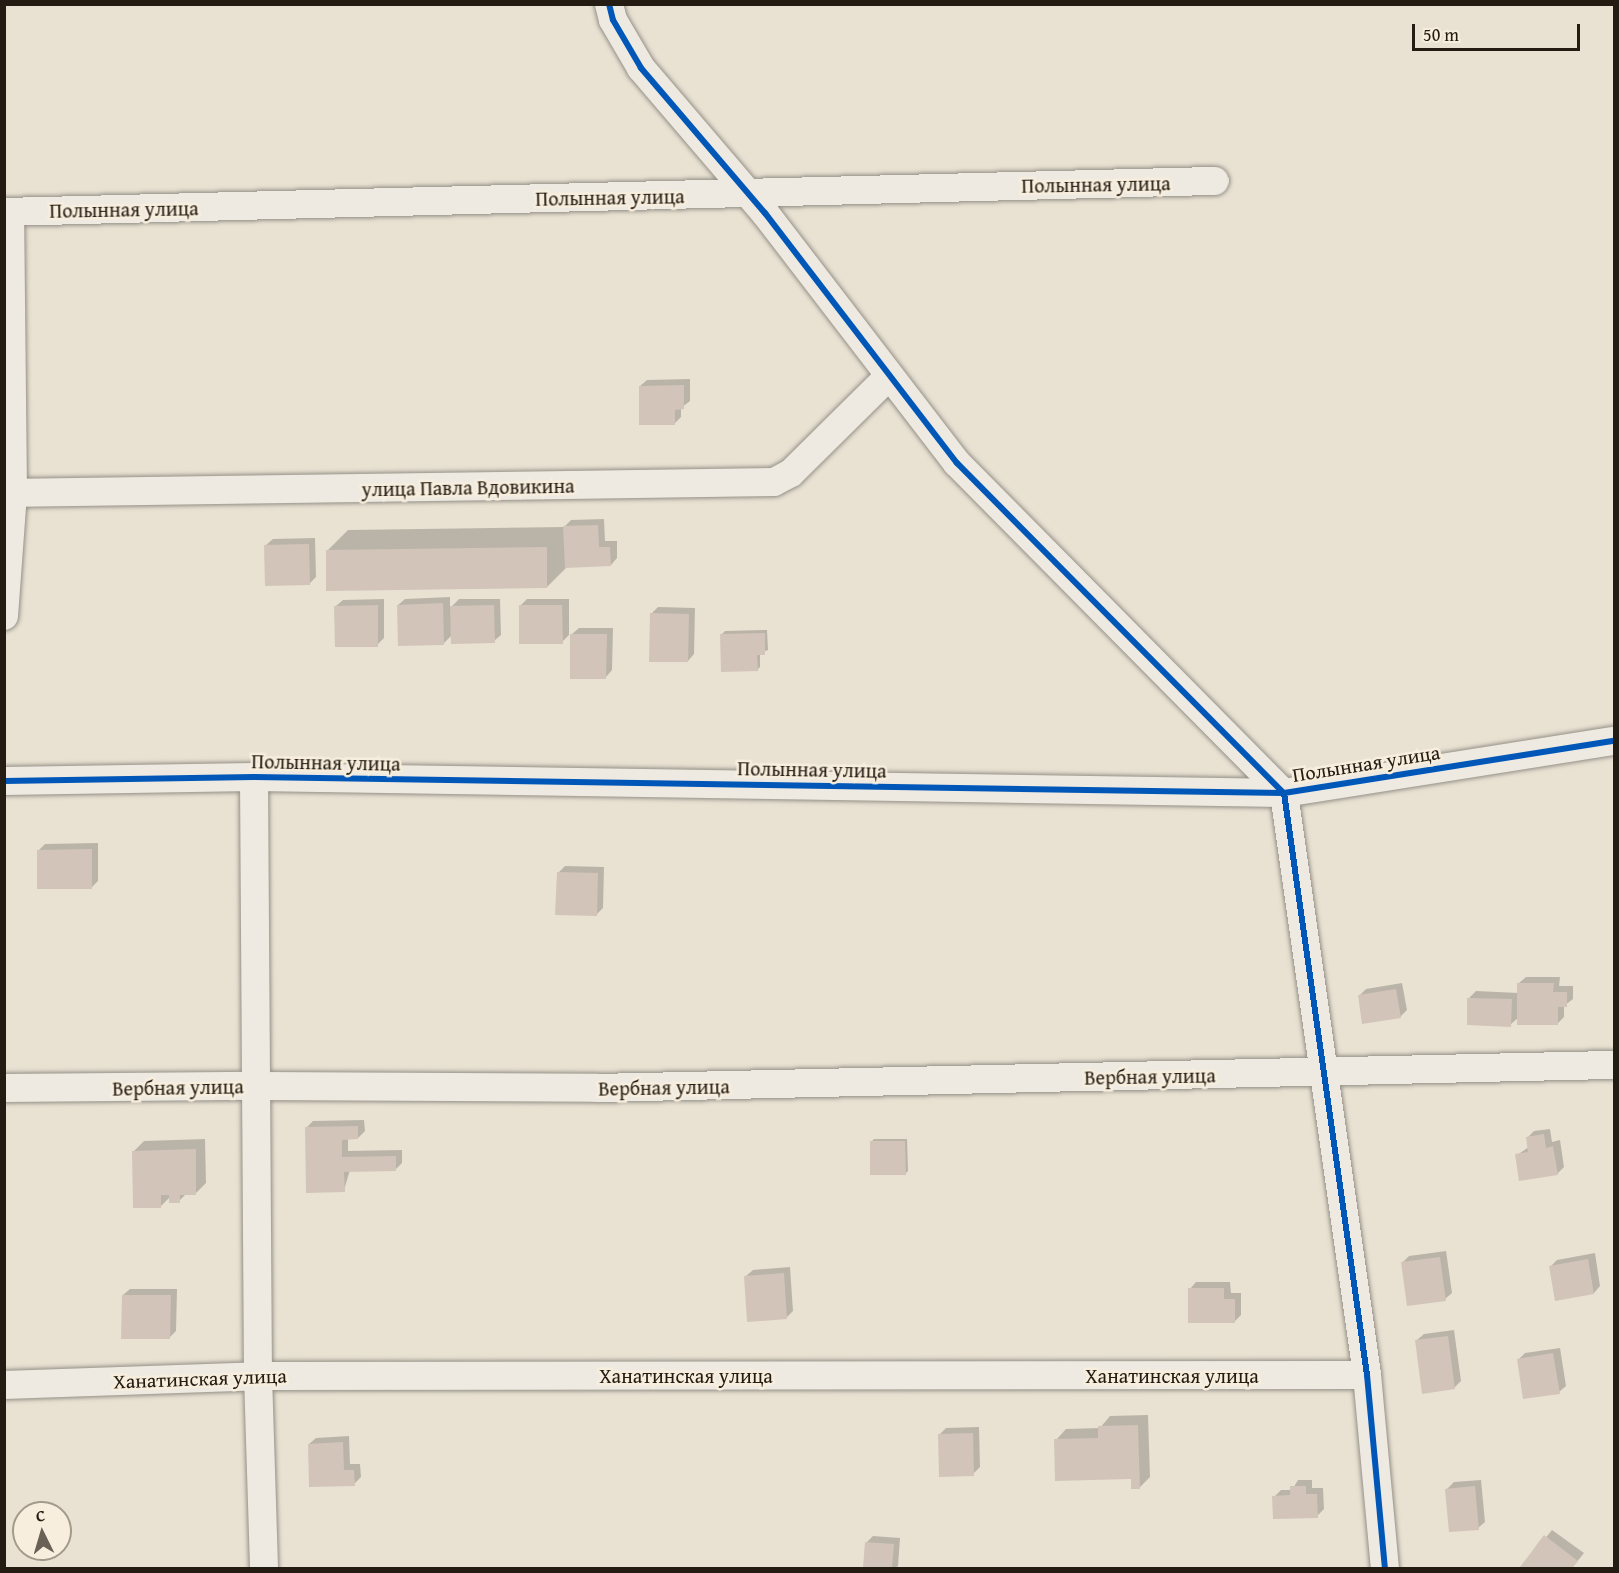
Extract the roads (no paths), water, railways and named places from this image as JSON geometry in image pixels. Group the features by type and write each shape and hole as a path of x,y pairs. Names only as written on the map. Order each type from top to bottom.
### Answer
{"street":[{"path":"609,4 613,20 641,68 748,193 957,463 1284,792 1367,1375 1385,1569"},
{"name":"Полынная улица","path":"7,212 1215,181"},
{"path":"4,616 9,493 7,212"},
{"name":"улица Павла Вдовикина","path":"9,493 774,482 790,473 889,376"},
{"name":"Полынная улица","path":"4,781 254,777 1284,792 1614,741"},
{"path":"254,777 258,1086 258,1376 264,1569"},
{"name":"Вербная улица","path":"4,1088 258,1086 597,1088 1614,1065"},
{"name":"Ханатинская улица","path":"4,1385 258,1376 1367,1375"}]}
